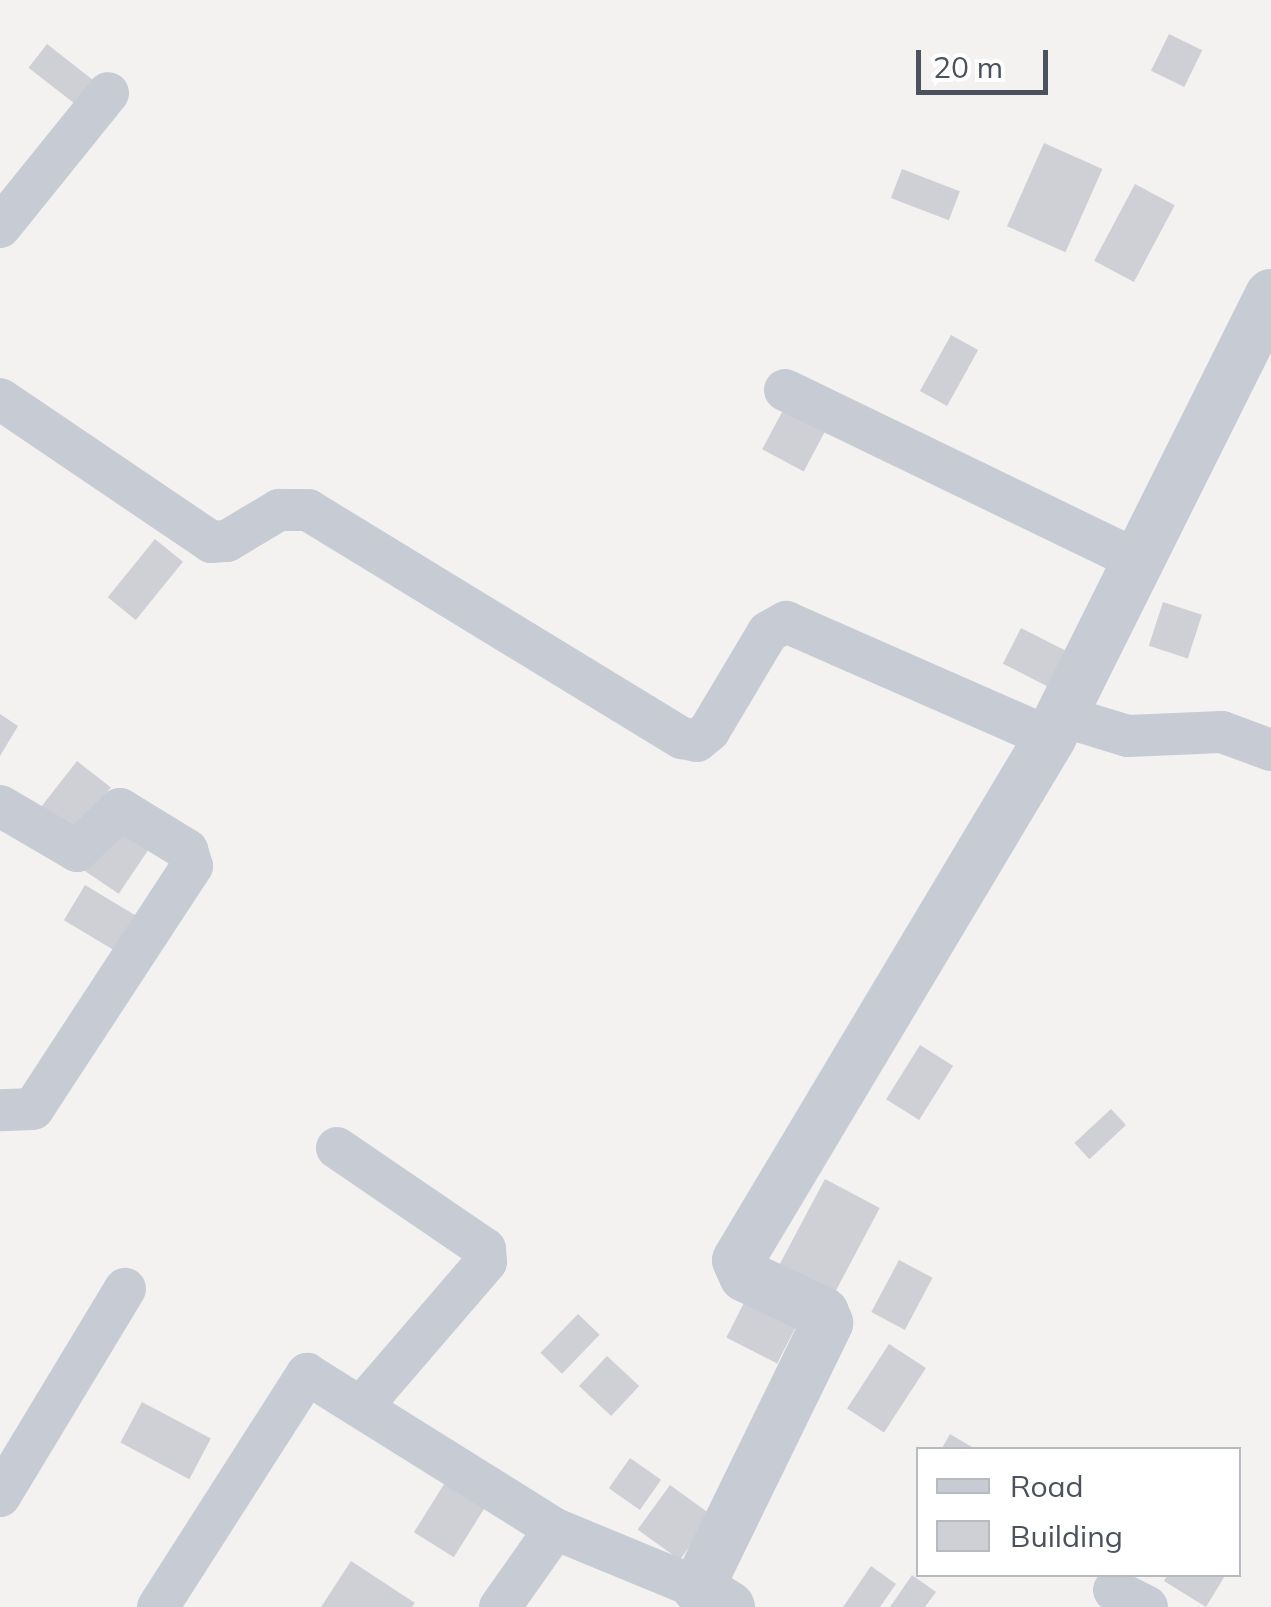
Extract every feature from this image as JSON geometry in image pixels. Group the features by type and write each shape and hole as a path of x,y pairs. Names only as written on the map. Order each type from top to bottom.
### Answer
{"street":[{"path":"0,227 108,92"},
{"path":"158,1607 307,1374 555,1529 698,1597 827,1323 823,1313 745,1276 738,1260 1056,727 1271,295"},
{"path":"785,390 1138,561"},
{"path":"0,399 211,542 227,541 279,510 308,510 682,738 697,741 709,731 768,632 786,622 1056,727 1128,736 1222,732 1271,750"},
{"path":"0,806 77,851 120,809 187,850 192,866 33,1108 22,1115 0,1110"},
{"path":"337,1148 485,1249 486,1262 362,1406"},
{"path":"0,1496 125,1289"},
{"path":"500,1607 555,1529"}],"building":[{"path":"1169,34 1202,50 1184,87 1151,71"},
{"path":"47,44 96,82 77,106 29,68"},
{"path":"1044,143 1102,169 1065,252 1007,226"},
{"path":"902,169 960,191 949,220 891,198"},
{"path":"1135,184 1175,205 1134,282 1094,261"},
{"path":"951,335 978,350 947,406 920,391"},
{"path":"789,399 830,421 804,471 762,449"},
{"path":"155,539 183,562 136,620 108,597"},
{"path":"1163,602 1202,615 1188,658 1149,646"},
{"path":"1021,628 1068,652 1050,688 1003,664"},
{"path":"0,714 18,726 0,756"},
{"path":"77,761 111,787 74,835 40,808"},
{"path":"120,815 156,839 119,894 83,870"},
{"path":"85,885 139,917 118,953 64,920"},
{"path":"920,1045 953,1066 919,1120 886,1099"},
{"path":"1111,1109 1126,1125 1089,1159 1074,1143"},
{"path":"825,1179 880,1208 833,1296 778,1267"},
{"path":"899,1260 933,1278 905,1330 871,1312"},
{"path":"749,1293 800,1319 777,1363 726,1338"},
{"path":"578,1314 600,1335 562,1374 540,1353"},
{"path":"889,1344 926,1368 884,1433 847,1409"},
{"path":"607,1356 639,1386 611,1416 579,1386"},
{"path":"142,1402 211,1439 189,1479 120,1443"},
{"path":"950,1434 972,1447 943,1447"},
{"path":"630,1458 661,1480 640,1510 609,1488"},
{"path":"451,1473 491,1498 454,1557 414,1532"},
{"path":"670,1485 712,1516 680,1560 638,1529"},
{"path":"351,1561 415,1603 412,1607 321,1607"},
{"path":"871,1566 896,1584 880,1607 843,1607"},
{"path":"912,1575 936,1592 925,1607 890,1607"},
{"path":"1166,1577 1224,1577 1206,1607 1164,1581"}]}
